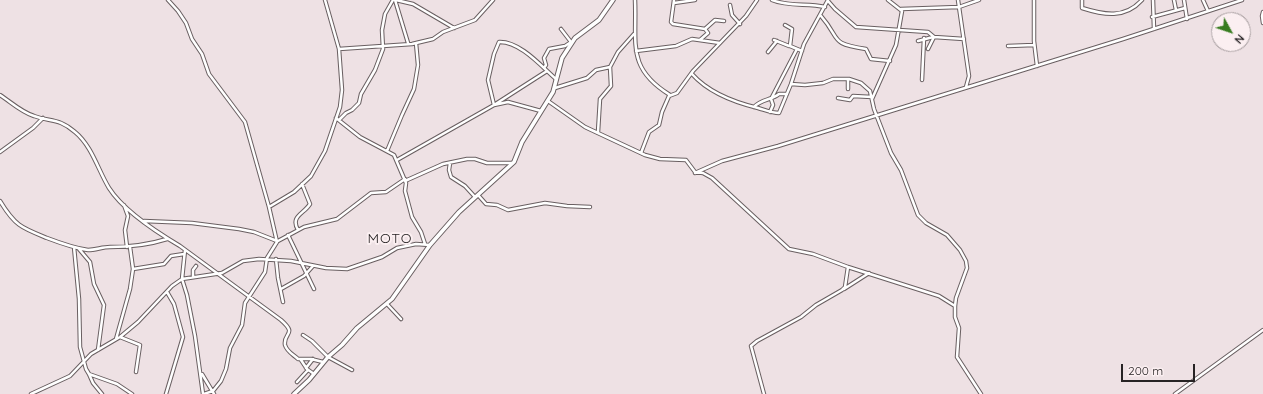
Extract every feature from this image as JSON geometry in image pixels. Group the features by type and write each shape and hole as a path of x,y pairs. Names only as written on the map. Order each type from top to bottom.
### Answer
{"street":[{"path":"168,0 178,10 186,23 192,39 202,54 208,72 229,103 245,122 277,241"},
{"path":"269,207 294,192 311,176 322,156 341,101 342,90 339,49 325,0"},
{"path":"395,0 413,4 454,28"},
{"path":"395,0 408,44"},
{"path":"339,120 359,104 361,94 380,59 383,45 382,30 384,17 395,0"},
{"path":"339,49 408,44 433,39 443,32 478,18 493,0"},
{"path":"544,68 546,66 544,58 549,49 563,47 572,42 598,20 613,0"},
{"path":"635,0 637,61 646,76 670,95"},
{"path":"695,0 674,1 670,20 672,23 706,29"},
{"path":"641,153 649,132 659,125 662,110 670,95 678,93 692,74 740,24 750,12 756,0"},
{"path":"772,0 783,4 807,4 825,7"},
{"path":"888,0 901,10 959,8 979,0"},
{"path":"958,0 969,76 966,87"},
{"path":"1034,0 1034,46 1037,66"},
{"path":"1082,0 1082,8 1108,14 1130,11 1142,0"},
{"path":"1153,0 1152,18 1154,29"},
{"path":"1174,0 1176,10"},
{"path":"1184,0 1187,18"},
{"path":"1203,0 1208,11"},
{"path":"695,173 731,158 778,146 1037,66 1242,0"},
{"path":"692,74 699,82 718,94 770,112 781,112 809,34 821,16 828,1 835,10 856,26 928,32 934,37"},
{"path":"730,4 732,15 740,24"},
{"path":"1152,18 1185,8"},
{"path":"872,98 890,61 898,40 901,10"},
{"path":"1263,12 1263,23"},
{"path":"821,16 834,37 842,44 866,49 871,59 890,61"},
{"path":"706,29 715,20 724,21"},
{"path":"785,25 792,29 790,46"},
{"path":"561,29 572,42"},
{"path":"700,40 708,33 706,29"},
{"path":"598,132 600,99 611,86 610,67 618,52 635,33"},
{"path":"918,41 924,38 934,37 964,39"},
{"path":"928,49 934,37"},
{"path":"922,80 924,38"},
{"path":"636,51 676,46 690,39 720,44"},
{"path":"768,52 775,40 802,51"},
{"path":"494,105 488,80 494,54 499,42 528,53 556,79"},
{"path":"294,394 361,324 387,304 430,244 458,212 513,163 522,142 555,88 560,62 572,42"},
{"path":"387,151 414,89 418,65 416,43"},
{"path":"1008,46 1034,46"},
{"path":"770,112 772,97 797,49"},
{"path":"555,88 587,78 596,70 610,67"},
{"path":"397,160 494,105 547,71"},
{"path":"792,84 805,85 823,83 830,79 848,79 865,86 870,91 876,115 891,153 901,170 918,215 949,237 960,250 966,261 967,268 955,306 955,317 959,328 957,356 980,394"},
{"path":"848,79 848,89"},
{"path":"754,107 758,102 772,97 788,94"},
{"path":"0,95 26,112 61,122 80,136 89,148 111,190 123,203 167,239 227,280 288,326 289,331 285,341 286,346 298,359 301,360 307,369 314,374"},
{"path":"838,98 850,100 853,96 859,95 872,98"},
{"path":"548,101 585,127 641,153 656,158 686,160 695,173"},
{"path":"494,105 510,102 541,111"},
{"path":"0,152 33,128 43,118"},
{"path":"336,118 360,137 387,151 397,160 396,163 407,184 405,191 412,217 426,244"},
{"path":"185,250 182,279 190,306 202,373 204,394 213,390 220,383 226,369 229,352 242,325 245,303 265,272 267,258 277,241 298,230 337,219 371,193 386,192 405,180 450,163 474,158 485,163 513,163"},
{"path":"450,163 450,177 465,186 486,204 497,205 508,210 545,203 567,206 590,206"},
{"path":"695,173 703,173 712,178 786,247 813,254 941,297 955,306"},
{"path":"298,230 295,222 296,217 310,204 302,184"},
{"path":"0,201 13,219 24,229 36,235 75,247 89,250 107,247 129,247 167,239"},
{"path":"116,339 119,333 121,318 130,288 133,269 125,223 128,216 123,203"},
{"path":"144,221 229,227 254,232 277,241"},
{"path":"288,235 314,289"},
{"path":"31,394 70,376 89,356 120,337 142,319 172,286 182,279 217,274 228,270 243,261 267,258 333,269 352,268 384,256 397,248 430,244"},
{"path":"75,247 85,254 90,262 94,284 104,305 98,351"},
{"path":"75,247 81,358 93,383 102,394"},
{"path":"133,269 164,264 171,256 184,254"},
{"path":"276,259 283,302"},
{"path":"193,277 193,270 196,266"},
{"path":"281,289 308,274 313,266"},
{"path":"843,289 848,267"},
{"path":"764,394 751,346 757,340 801,317 816,305 869,273"},
{"path":"166,394 183,337 174,304 167,292"},
{"path":"387,304 401,319"},
{"path":"1175,394 1263,330"},
{"path":"303,335 312,341 328,357 352,370"},
{"path":"120,337 140,345 136,372"},
{"path":"301,360 313,359 323,362"},
{"path":"297,382 313,359"},
{"path":"202,373 214,394"},
{"path":"89,374 117,384 132,394"}],"district":[{"name":"MOTO","path":"390,239"}]}
